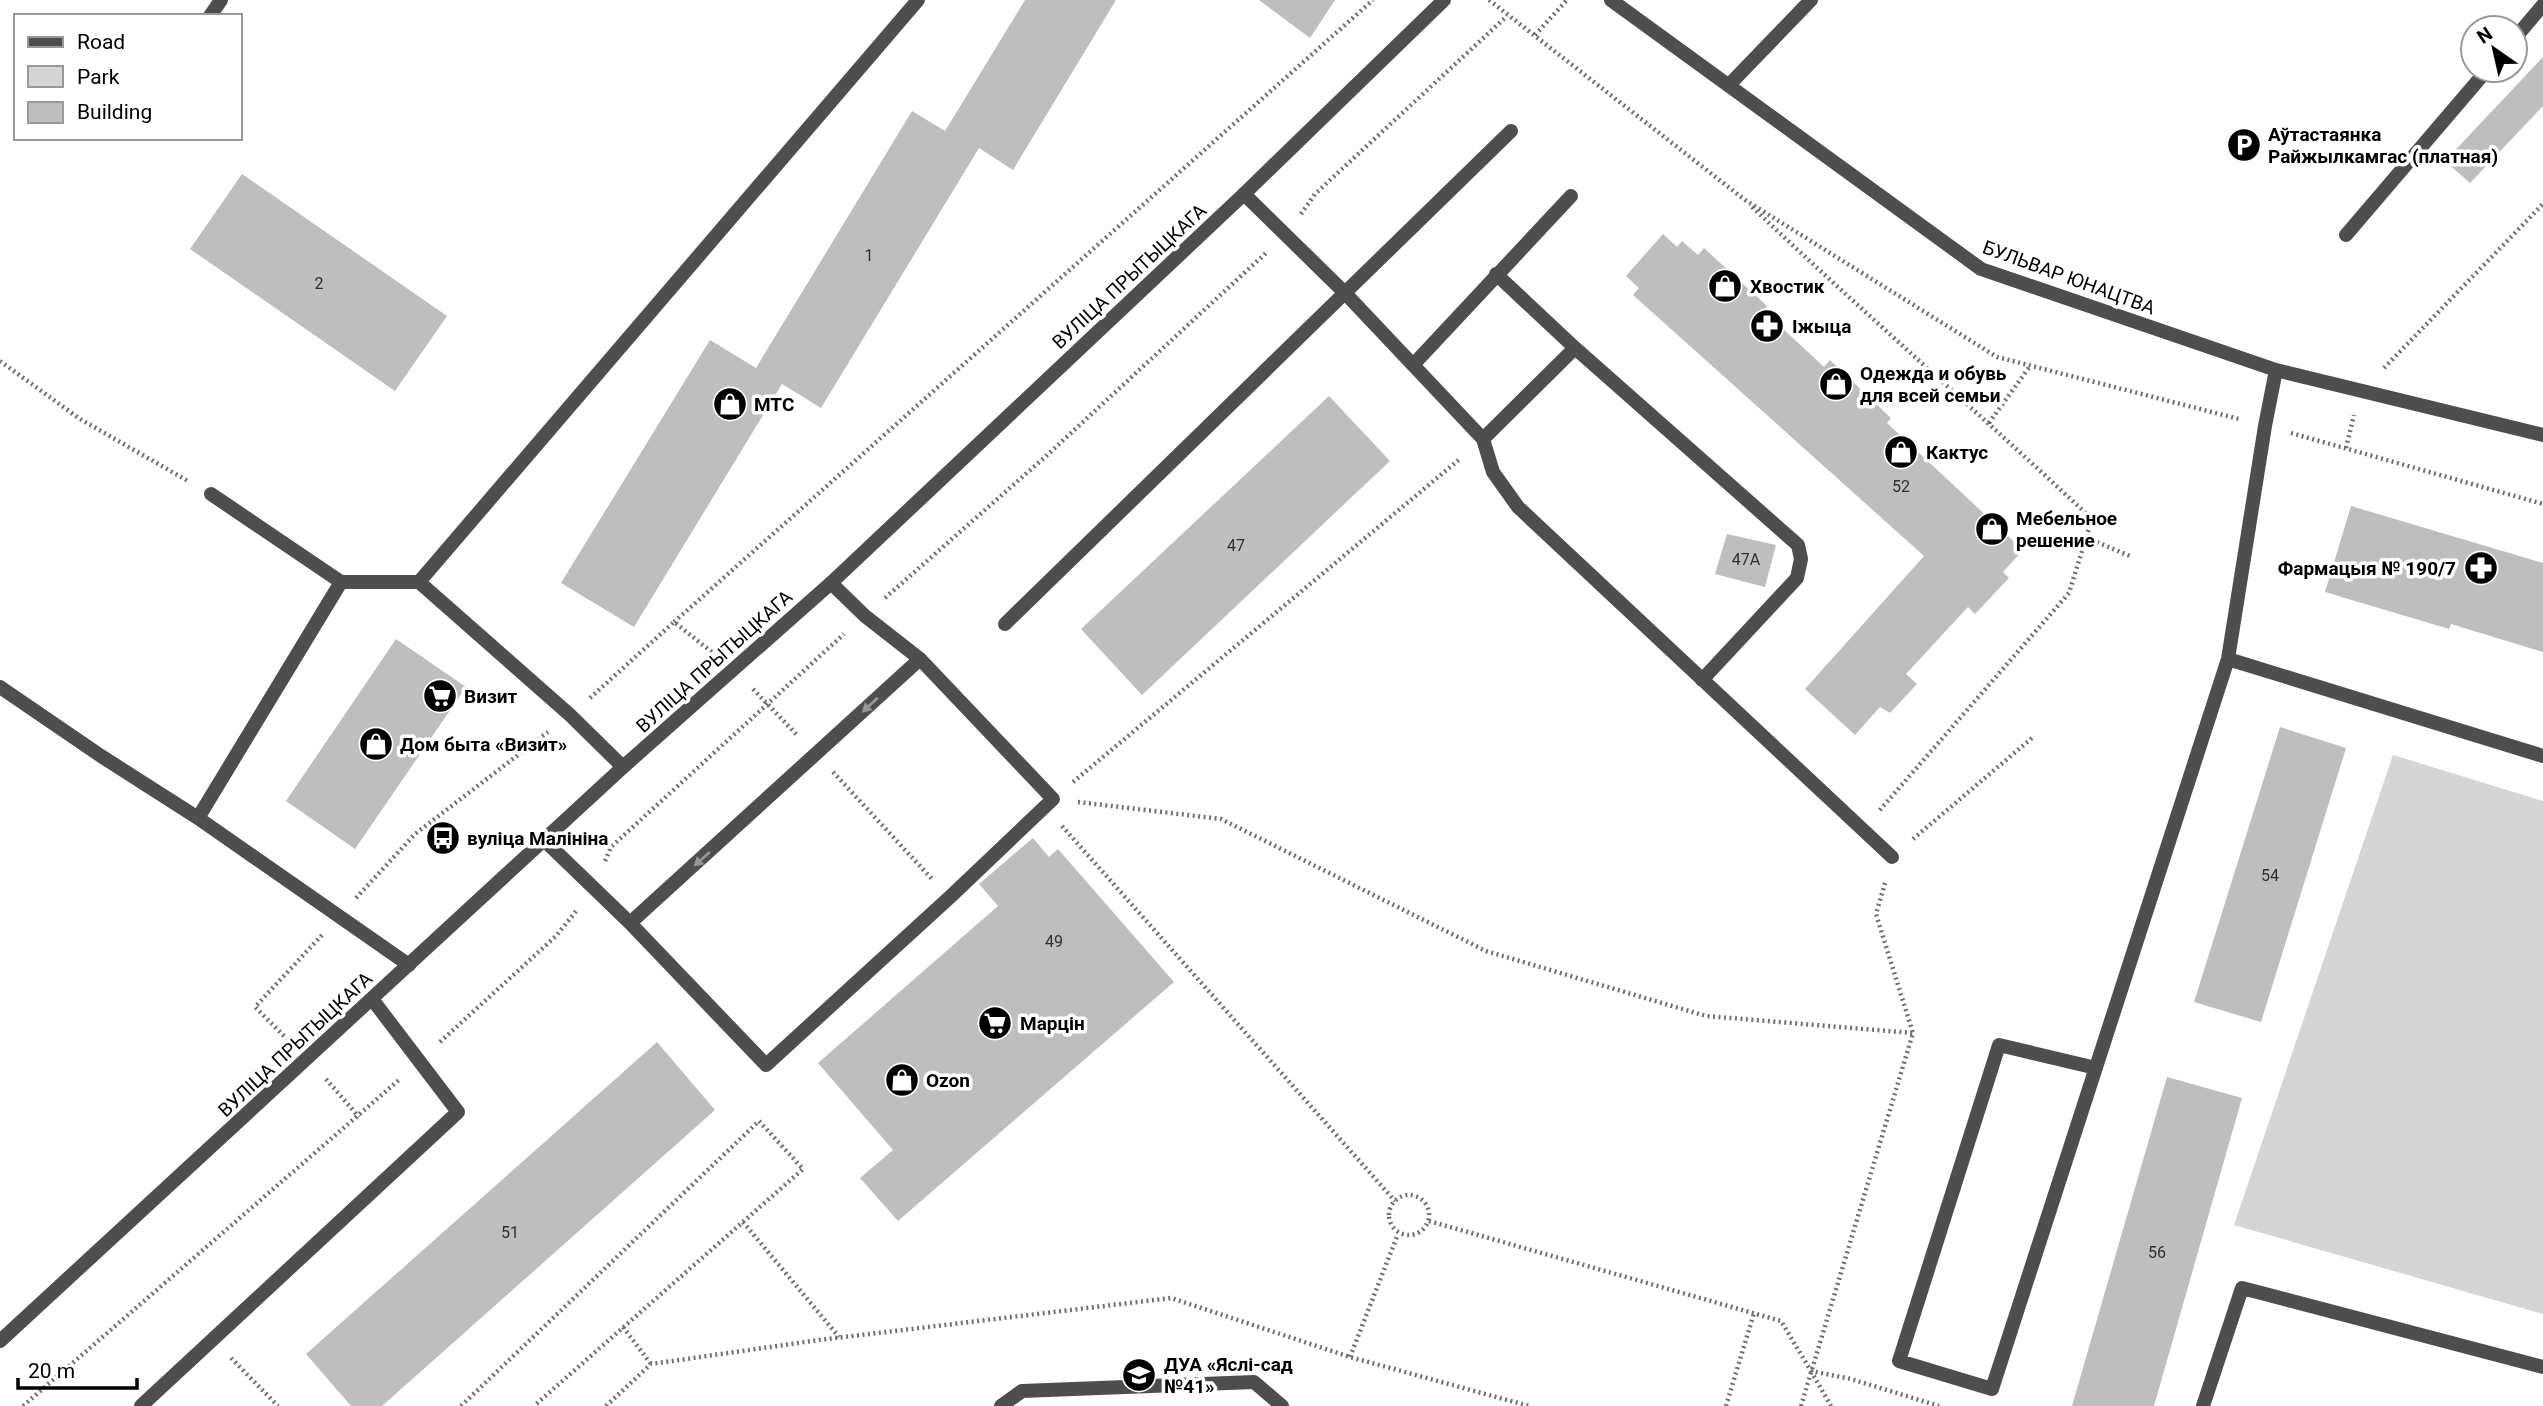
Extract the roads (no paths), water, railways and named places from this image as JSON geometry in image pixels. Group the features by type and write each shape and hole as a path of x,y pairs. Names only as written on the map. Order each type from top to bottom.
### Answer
{"street":[{"path":"419,582 918,0"},
{"name":"ВУЛІЦА ПРЫТЫЦКАГА","path":"0,1341 623,767 831,583 1244,194 1444,0"},
{"name":"БУЛЬВАР ЮНАЦТВА","path":"1611,0 1981,269 2276,370 2543,435"},
{"path":"1729,85 1811,0"},
{"path":"2529,22 2543,5"},
{"path":"2346,235 2475,84"},
{"path":"1005,624 1511,131"},
{"path":"1244,194 1345,293 1483,439 1493,472 1518,507 1892,857"},
{"path":"1413,365 1571,195"},
{"path":"1496,274 1575,348 1798,545 1801,559 1797,578 1702,680"},
{"path":"1483,439 1575,348"},
{"path":"2096,1068 1999,1045 1899,1361 1992,1389 2096,1068 2228,659 2276,370"},
{"path":"211,494 341,582 419,582 570,715 623,767"},
{"path":"198,818 341,582"},
{"path":"544,841 630,923 766,1065 1049,803 920,659 865,615 831,583"},
{"path":"630,923 920,659"},
{"path":"2228,659 2543,755"},
{"path":"0,687 198,818 409,965"},
{"path":"141,1406 458,1112 372,999"},
{"path":"2203,1406 2242,1288 2543,1367"},
{"path":"1001,1406 1022,1391 1254,1382 1282,1406"}],"place":[{"name":"Аўтастаянка Райжылкамгас (платная)","path":"2244,145"},
{"name":"Хвостик","path":"1725,286"},
{"name":"Іжыца","path":"1767,326"},
{"name":"Одежда и обувь для всей семьи","path":"1836,384"},
{"name":"МТС","path":"730,404"},
{"name":"Кактус","path":"1901,452"},
{"name":"Мебельное решение","path":"1992,529"},
{"name":"Фармацыя № 190/7","path":"2481,568"},
{"name":"Визит","path":"440,696"},
{"name":"Дом быта «Визит»","path":"376,744"},
{"name":"вуліца Малініна","path":"443,838"},
{"name":"Марцін","path":"995,1023"},
{"name":"Ozon","path":"902,1080"},
{"name":"ДУА «Яслі-сад №41»","path":"1139,1375"}]}
